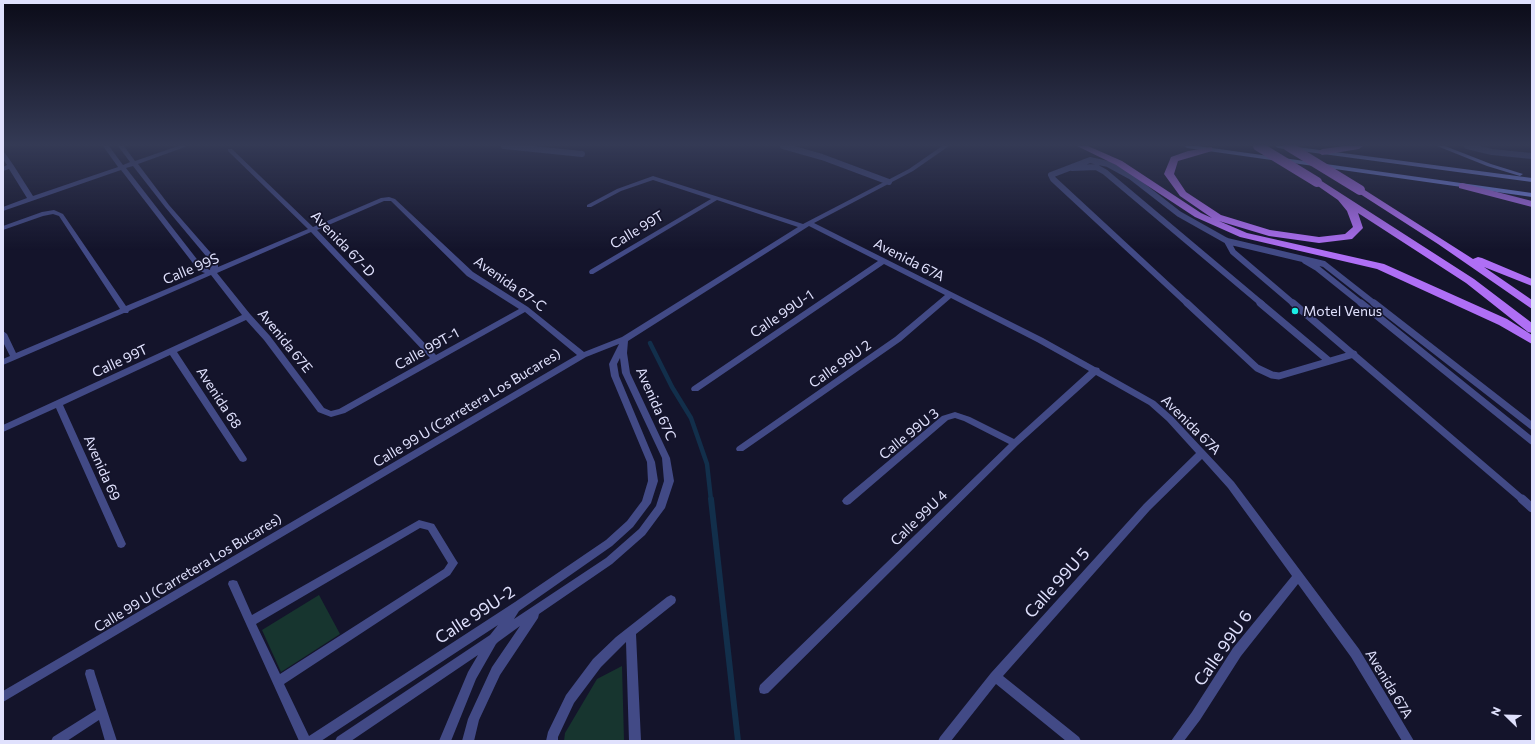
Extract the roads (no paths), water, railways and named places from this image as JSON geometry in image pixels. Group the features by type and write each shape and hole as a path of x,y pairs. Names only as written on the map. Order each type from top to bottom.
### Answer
{"main road":[{"path":"1146,181 1198,215 1244,234 1380,266 1503,322 1532,340"},
{"path":"1174,181 1183,194 1218,217 1269,233 1319,240 1348,237 1358,228 1352,210 1338,194"},
{"path":"1315,181 1338,194 1470,281 1532,329"},
{"path":"1345,181 1442,242 1532,304"},
{"path":"1426,181 1532,195"},
{"path":"1462,186 1532,204"},
{"path":"1442,242 1487,265 1532,283"}],"street":[{"path":"20,181 31,199"},
{"path":"3,209 83,181"},
{"name":"Avenida 67E","path":"133,181 201,269 212,273 267,338 321,410 331,414 342,411"},
{"path":"149,181 215,262 212,273"},
{"name":"Avenida 67-D","path":"261,181 313,231 435,359"},
{"name":"Avenida 67A","path":"589,206 619,190 646,181"},
{"name":"Avenida 67A","path":"662,181 806,225 950,295 1096,370 1152,403 1170,419 1231,485 1355,653 1408,741"},
{"name":"Calle 99 U (Carretera Los Bucares)","path":"3,697 584,355 625,339 806,225 889,182"},
{"name":"Calle 99T","path":"593,272 716,198"},
{"name":"Calle 99S","path":"3,362 313,231 383,199 388,199"},
{"name":"Avenida 67-C","path":"388,199 393,200 470,274 525,309 584,355"},
{"path":"3,228 42,214 54,212 61,215 125,310"},
{"name":"Calle 99U-1","path":"695,389 883,262"},
{"name":"Calle 99U 2","path":"740,449 898,339 950,295"},
{"name":"Calle 99T-1","path":"342,411 525,309"},
{"name":"Calle 99T","path":"3,429 247,316"},
{"path":"3,334 14,358"},
{"name":"Avenida 67C","path":"625,339 613,364 614,376 651,462 653,481 646,503"},
{"name":"Avenida 67C","path":"625,339 624,353 626,373 666,458 669,481 660,508"},
{"name":"Avenida 68","path":"172,351 243,459"},
{"name":"Calle 99U 4","path":"764,689 1015,443 1096,370"},
{"name":"Avenida 69","path":"58,403 121,544"},
{"name":"Calle 99U 3","path":"847,501 945,418 955,416 967,419 1015,443"},
{"name":"Calle 99U 5","path":"944,741 995,677 1147,507 1202,453"},
{"name":"Calle 99U-2","path":"311,741 519,605 609,543 630,524 646,503"},
{"name":"Calle 99U-2","path":"341,741 609,561 642,532 660,508"},
{"path":"250,622 420,524 431,527 454,563 447,572 278,682"},
{"name":"Calle 99U 6","path":"1177,741 1196,716 1237,652 1298,576"},
{"path":"233,584 305,741"},
{"path":"552,741 552,736 570,699 597,663 631,632 671,600"},
{"path":"445,741 472,676 492,641 519,605"},
{"path":"468,741 474,719 496,671 518,636 539,609"},
{"path":"631,632 635,741"},
{"path":"90,674 112,741"},
{"path":"995,677 1075,741"},
{"path":"57,741 102,712"}],"lane":[{"path":"1055,181 1257,368 1272,375 1279,376 1354,354"},
{"path":"1115,181 1329,361"},
{"path":"1135,181 1179,214 1228,241 1324,264 1532,426"},
{"path":"1228,241 1233,252 1354,354 1532,508"},
{"path":"1298,257 1317,268 1532,441"}],"waterway":[{"path":"650,343 672,387 691,418 707,464 711,500"},
{"path":"711,499 738,741"}],"place":[{"name":"Motel Venus","path":"1295,311"}]}
